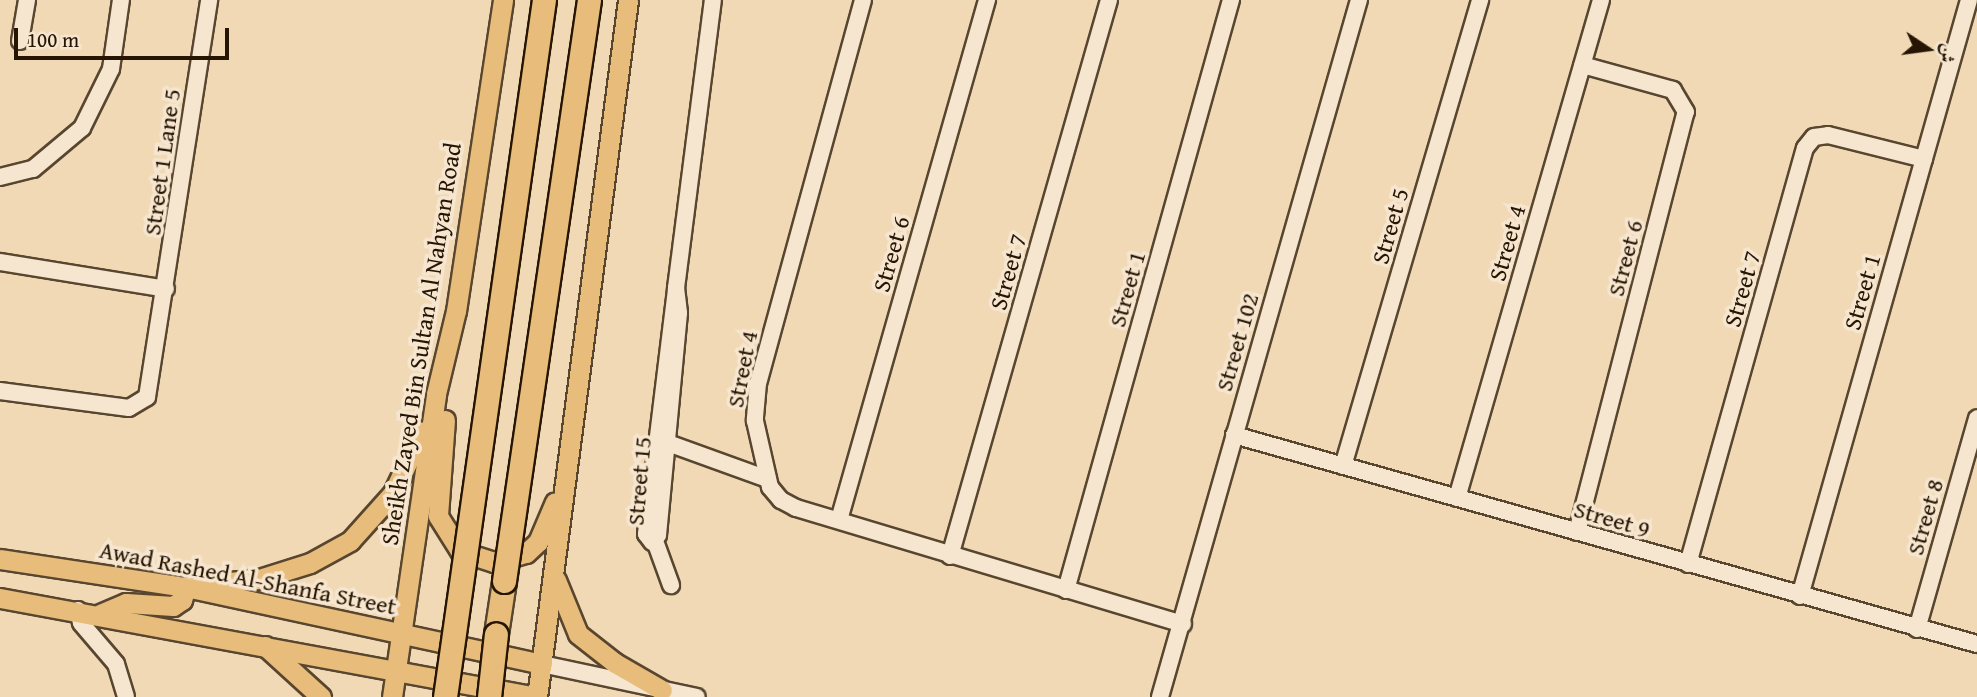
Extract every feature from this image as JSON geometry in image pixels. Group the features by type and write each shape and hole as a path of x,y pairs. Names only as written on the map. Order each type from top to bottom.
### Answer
{"highway":[{"path":"445,697 544,0"},
{"path":"486,692 590,0"}],"main road":[{"name":"Sheikh Zayed Bin Sultan Al Nahyan Road","path":"392,697 436,394 456,311 503,0"},
{"path":"0,598 100,614 396,670 486,692 537,697 555,576 628,0"},
{"path":"456,311 438,516 460,551 494,562 526,553 550,522 588,320"},
{"path":"100,614 127,603 173,606 182,600 186,587 259,579 310,563 350,541 393,493 436,394"},
{"name":"Awad Rashed Al-Shanfa Street","path":"0,559 186,587 542,664"},
{"path":"555,576 578,634 615,663 662,690"},
{"path":"264,645 321,697"}],"street":[{"path":"20,41 27,0"},
{"path":"0,177 33,169 82,128 111,69 121,0"},
{"name":"Street 1 Lane 5","path":"0,391 129,408 139,405 151,387 209,0"},
{"name":"Street 15","path":"677,288 679,313 655,541 649,541 646,534 671,307 677,288 713,0"},
{"name":"Street 4","path":"767,480 755,421 758,383 863,0"},
{"name":"Street 6","path":"839,520 987,0"},
{"name":"Street 7","path":"950,556 1109,0"},
{"name":"Street 1","path":"1066,590 1231,0"},
{"name":"Street 102","path":"1160,697 1359,0"},
{"name":"Street 5","path":"1343,466 1480,0"},
{"name":"Street 4","path":"1457,498 1601,0"},
{"name":"Street 1","path":"1800,596 1969,0"},
{"name":"Street 6","path":"1577,533 1686,112 1673,90 1582,65"},
{"name":"Street 7","path":"1688,564 1805,148 1814,137 1828,135 1924,159"},
{"path":"0,262 166,289"},
{"name":"Street 8","path":"1917,629 1977,418"},
{"name":"Street 9","path":"1234,435 1977,644"},
{"path":"665,442 767,480 775,495 788,505 950,556 1183,624"},
{"path":"655,541 671,585"},
{"path":"78,610 81,623 116,664 126,697"},
{"path":"542,664 697,697"}]}
